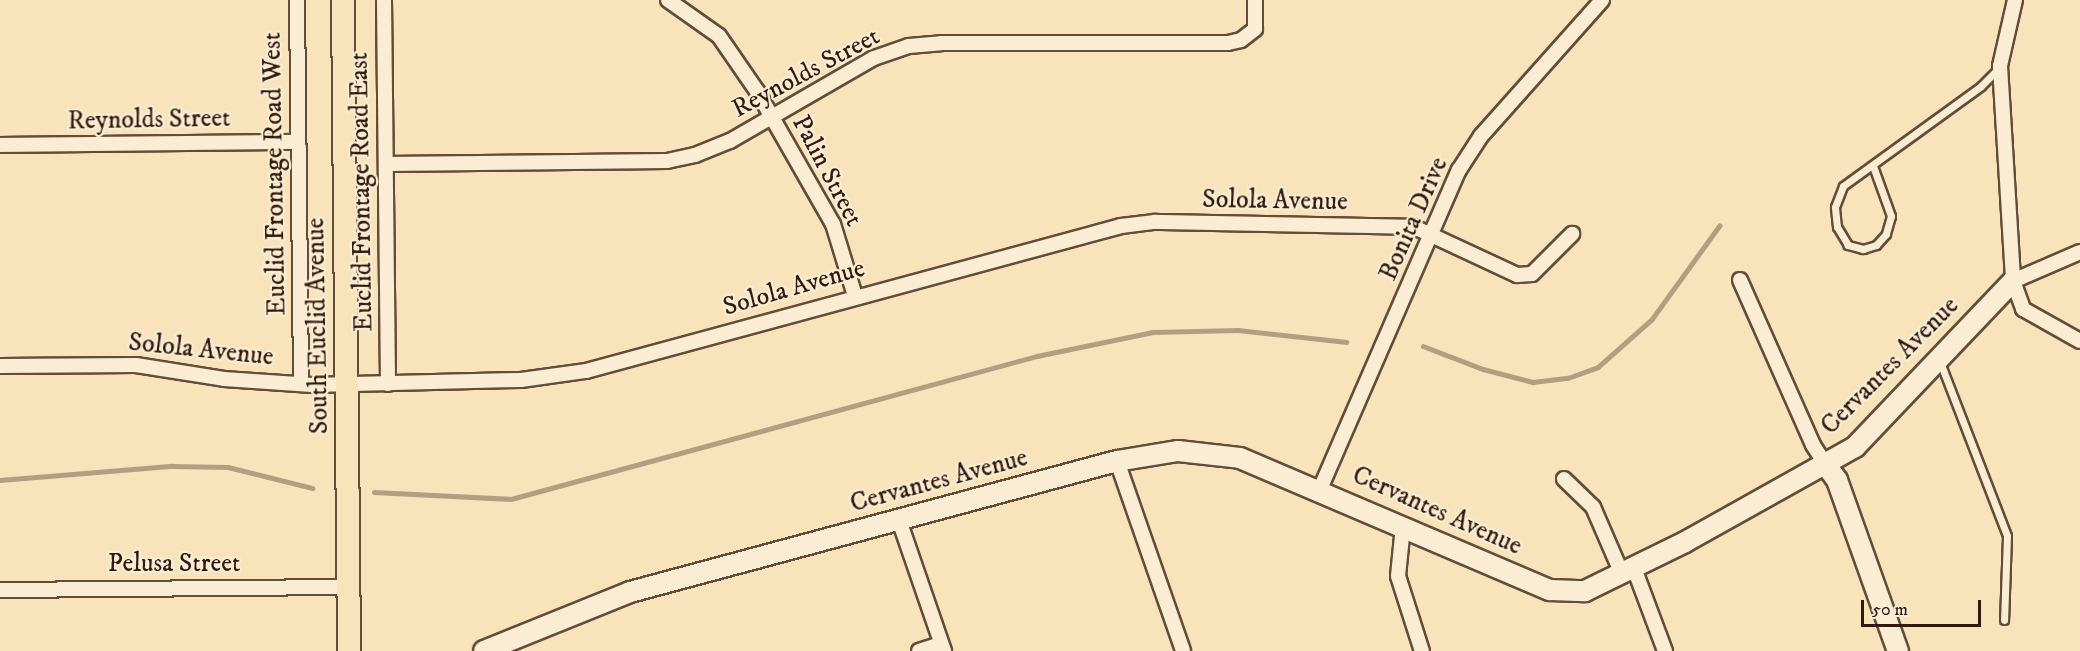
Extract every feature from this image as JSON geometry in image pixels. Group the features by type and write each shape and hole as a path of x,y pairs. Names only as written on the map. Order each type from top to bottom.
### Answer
{"main road":[{"name":"South Euclid Avenue","path":"343,0 349,651"}],"street":[{"name":"Euclid Frontage Road West","path":"297,0 301,382"},
{"name":"Euclid Frontage Road East","path":"384,0 388,384"},
{"name":"Palin Street","path":"668,0 719,36 771,116 833,224 855,296"},
{"name":"Reynolds Street","path":"386,164 668,161 730,141 874,58 909,46 1234,41 1255,29 1255,0"},
{"name":"Bonita Drive","path":"1320,489 1434,234 1459,170 1481,136 1602,0"},
{"path":"2015,0 2000,66 2013,281 2023,309 2080,341"},
{"name":"Reynolds Street","path":"0,145 298,142"},
{"name":"Solola Avenue","path":"0,366 136,365 224,379 348,386 521,380 586,372 855,296 1121,226 1155,222 1414,227 1434,234 1517,275 1532,274 1572,234"},
{"path":"2013,281 2080,252"},
{"path":"1740,280 1813,445 1837,480 1898,651"},
{"name":"Cervantes Avenue","path":"484,651 630,592 1117,461 1178,451 1214,452 1240,458 1320,489 1550,590 1585,591 1628,571 1826,465 1855,447 2013,281"},
{"path":"1117,461 1183,651"},
{"path":"1564,479 1593,507 1628,571 1665,651"},
{"path":"899,520 943,647 919,651"},
{"path":"1403,526 1398,576 1422,651"},
{"name":"Pelusa Street","path":"0,590 349,587"}],"lane":[{"path":"1873,166 1891,216 1881,239 1863,249 1848,245 1837,227 1835,207 1843,186 1981,86 2000,66"},
{"path":"1939,359 2007,536 2004,620"}],"waterway":[{"path":"1423,346 1483,369 1533,382 1568,378 1598,367 1652,319 1719,226"},
{"path":"374,492 511,499 1037,356 1153,332 1238,330 1346,342"},
{"path":"0,480 172,466 228,467 312,488"}]}
